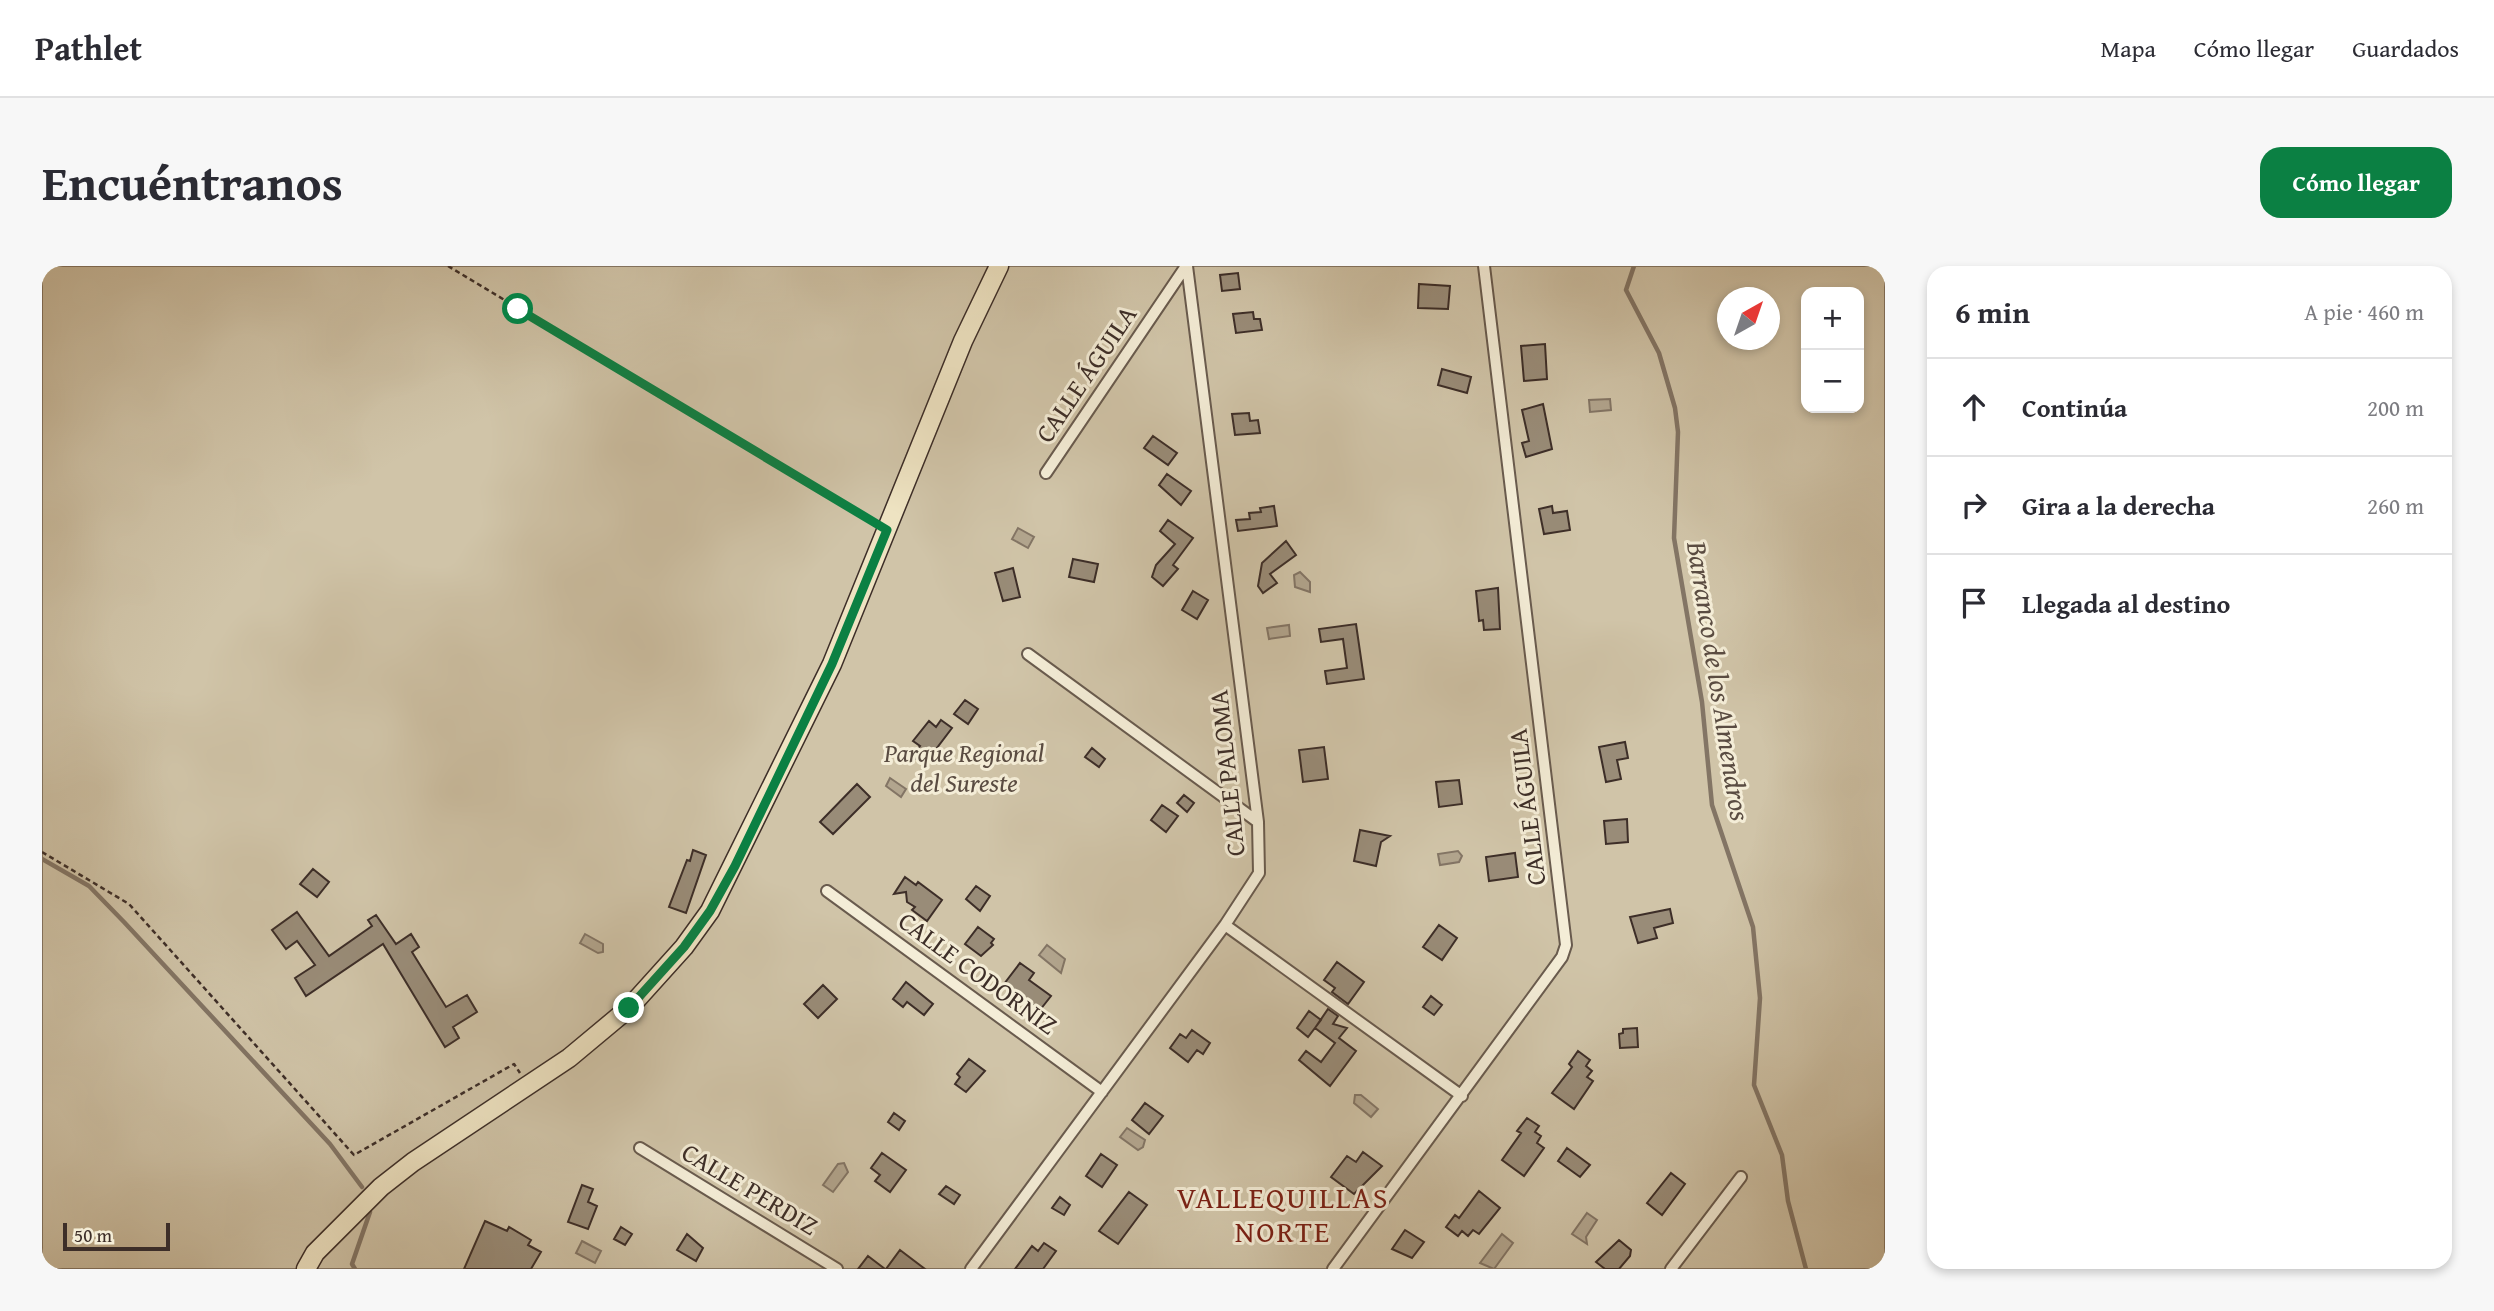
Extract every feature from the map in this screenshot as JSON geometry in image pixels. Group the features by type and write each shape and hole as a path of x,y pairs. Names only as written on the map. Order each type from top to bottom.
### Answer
{"main road":[{"path":"293,1269 311,1261 361,1204 402,1171 529,1087 629,1008 677,956 710,911 822,687 963,341 999,266"}],"street":[{"name":"CALLE ÁGUILA","path":"1046,473 1187,266"},
{"name":"CALLE PALOMA","path":"971,1269 1225,925 1259,873 1258,822 1187,266"},
{"name":"CALLE ÁGUILA","path":"1333,1269 1562,957 1566,945 1484,266"},
{"path":"1028,654 1258,822"},
{"name":"CALLE CODORNIZ","path":"827,891 1102,1092"},
{"path":"1225,925 1462,1096"},
{"name":"CALLE PERDIZ","path":"640,1148 837,1269"},
{"path":"1671,1269 1741,1177"}],"path":[{"path":"448,266 887,530"},
{"path":"42,852 130,904 354,1155 514,1064 529,1087"}],"green space":[{"name":"Parque Regional del Sureste","path":"42,266 1885,266 1885,1269 42,1269"}],"shaded area":[{"path":"1610,399 1611,410 1590,412 1589,400"},
{"path":"1018,528 1034,537 1028,548 1012,539"},
{"path":"1300,572 1310,582 1310,592 1295,587 1294,575"},
{"path":"1289,625 1290,636 1269,639 1267,628"},
{"path":"890,778 906,789 901,797 886,786"},
{"path":"1458,851 1462,856 1459,862 1440,865 1438,854"},
{"path":"585,934 603,944 603,952 598,953 580,943"},
{"path":"1047,945 1065,959 1061,973 1039,955"},
{"path":"1355,1095 1361,1095 1378,1109 1371,1117 1354,1103"},
{"path":"1127,1128 1145,1140 1143,1147 1138,1150 1120,1137"},
{"path":"844,1163 848,1172 833,1192 823,1185 838,1164"},
{"path":"1587,1213 1597,1220 1586,1237 1587,1244 1572,1234"},
{"path":"1502,1234 1513,1243 1494,1269 1480,1263"},
{"path":"582,1241 601,1251 595,1263 576,1253"}],"building":[{"path":"1238,273 1240,289 1222,291 1220,275"},
{"path":"1419,284 1450,286 1448,309 1418,308"},
{"path":"1253,312 1254,319 1260,319 1262,330 1236,333 1233,314"},
{"path":"1545,344 1547,379 1524,381 1521,346"},
{"path":"1442,369 1471,377 1467,393 1438,385"},
{"path":"1543,404 1552,449 1526,457 1522,443 1529,441 1522,410"},
{"path":"1249,413 1250,421 1258,420 1260,433 1235,435 1232,414"},
{"path":"1153,436 1177,453 1168,465 1144,448"},
{"path":"1167,474 1191,491 1181,505 1159,485"},
{"path":"1274,506 1277,526 1238,531 1236,520 1250,519 1249,513 1261,512 1260,508"},
{"path":"1552,506 1553,513 1567,511 1570,530 1544,534 1539,509"},
{"path":"1168,520 1193,538 1173,565 1178,569 1163,586 1152,577 1156,565 1175,544 1160,531"},
{"path":"1286,541 1296,555 1270,574 1277,583 1263,593 1258,586 1262,563"},
{"path":"1073,559 1098,564 1094,582 1069,577"},
{"path":"1013,568 1020,597 1003,601 995,573"},
{"path":"1498,588 1500,629 1484,630 1483,620 1479,621 1476,591"},
{"path":"1193,591 1208,600 1197,619 1182,610"},
{"path":"1356,624 1364,679 1327,684 1325,671 1347,668 1343,639 1321,642 1319,629"},
{"path":"965,700 978,709 968,724 954,714"},
{"path":"941,720 952,728 924,765 912,756 920,746 913,741 929,721 936,727"},
{"path":"1625,742 1628,758 1617,760 1621,779 1606,782 1599,747"},
{"path":"1324,747 1328,779 1303,782 1299,750"},
{"path":"1092,748 1105,759 1099,767 1085,757"},
{"path":"1459,780 1462,804 1439,807 1436,782"},
{"path":"857,784 870,797 833,834 820,822"},
{"path":"1184,795 1194,803 1187,812 1177,803"},
{"path":"1162,805 1178,816 1166,832 1151,820"},
{"path":"1627,819 1628,842 1606,844 1604,821"},
{"path":"1360,830 1390,836 1381,842 1376,866 1354,861"},
{"path":"693,850 706,855 686,913 669,907"},
{"path":"1515,853 1518,877 1489,881 1486,857"},
{"path":"313,869 329,882 317,897 300,884"},
{"path":"905,877 916,885 918,882 942,900 927,921 912,910 915,907 907,902 906,892 894,894"},
{"path":"976,886 990,896 980,911 966,899"},
{"path":"1670,909 1673,923 1654,928 1657,938 1638,943 1630,917"},
{"path":"297,912 329,956 372,926 368,920 376,915 396,944 411,934 419,947 412,952 446,1007 467,995 477,1012 453,1027 459,1038 445,1047 383,944 306,996 295,978 315,965 297,941 286,949 272,930"},
{"path":"1439,925 1457,938 1442,960 1423,947"},
{"path":"978,927 994,939 991,943 993,945 981,956 965,944"},
{"path":"1337,962 1364,982 1348,1004 1332,992 1335,988 1324,980"},
{"path":"1020,963 1034,973 1029,980 1051,996 1040,1010 1004,984"},
{"path":"906,982 933,1004 924,1015 907,1002 903,1007 893,999"},
{"path":"823,985 837,999 818,1018 804,1004"},
{"path":"1431,996 1442,1005 1434,1015 1423,1007"},
{"path":"1328,1009 1338,1016 1333,1024 1347,1028 1339,1038 1356,1051 1330,1086 1299,1060 1306,1051 1321,1062 1335,1043 1315,1028"},
{"path":"1309,1011 1321,1020 1308,1037 1297,1028"},
{"path":"1637,1028 1638,1047 1620,1048 1619,1034 1623,1033 1623,1029"},
{"path":"1192,1030 1210,1043 1203,1054 1197,1050 1188,1062 1170,1048 1180,1034 1186,1038"},
{"path":"1578,1051 1590,1060 1586,1066 1592,1071 1587,1077 1593,1081 1574,1109 1552,1093 1572,1067 1569,1064"},
{"path":"969,1059 985,1071 966,1092 955,1084 960,1077 957,1074"},
{"path":"1145,1103 1163,1116 1149,1134 1132,1120"},
{"path":"894,1113 905,1121 899,1130 888,1122"},
{"path":"1527,1118 1539,1126 1535,1132 1541,1136 1537,1143 1544,1148 1524,1176 1502,1160 1521,1133 1517,1131"},
{"path":"1567,1148 1590,1165 1580,1177 1558,1161"},
{"path":"1363,1152 1382,1166 1354,1194 1331,1177 1347,1156 1356,1162"},
{"path":"882,1153 906,1170 890,1192 875,1181 880,1175 871,1168"},
{"path":"1101,1154 1117,1165 1102,1187 1086,1176"},
{"path":"1671,1173 1685,1184 1662,1215 1647,1203"},
{"path":"582,1185 593,1189 588,1202 597,1206 588,1229 568,1222"},
{"path":"946,1186 960,1195 954,1204 939,1194"},
{"path":"1479,1191 1500,1208 1479,1234 1473,1230 1468,1236 1462,1231 1458,1236 1446,1227 1455,1215 1459,1218"},
{"path":"1129,1192 1147,1205 1118,1244 1099,1231"},
{"path":"1060,1197 1070,1205 1064,1215 1052,1208"},
{"path":"485,1221 507,1231 509,1227 531,1240 528,1245 541,1252 531,1269 464,1269"},
{"path":"621,1227 632,1234 625,1245 614,1239"},
{"path":"1405,1230 1424,1242 1412,1258 1392,1249"},
{"path":"687,1234 703,1248 696,1261 677,1250"},
{"path":"1619,1240 1631,1250 1630,1256 1619,1269 1605,1269 1596,1262"},
{"path":"1044,1243 1056,1251 1043,1269 1015,1269 1032,1246 1038,1251"},
{"path":"900,1250 925,1269 886,1269"},
{"path":"868,1256 885,1269 858,1269"}],"waterway":[{"name":"Barranco de los Almendros","path":"1634,266 1626,290 1659,353 1675,408 1678,432 1674,538 1702,702 1712,805 1753,927 1760,998 1754,1085 1782,1155 1788,1201 1806,1269"},
{"path":"42,859 89,886 330,1144 362,1187"},
{"path":"355,1269 352,1264 370,1212"}],"district":[{"name":"VALLEQUILLAS NORTE","path":"1283,1215"}],"route":[{"path":"518,309 887,530 832,664 735,866 710,911 684,947 629,1008"}]}
